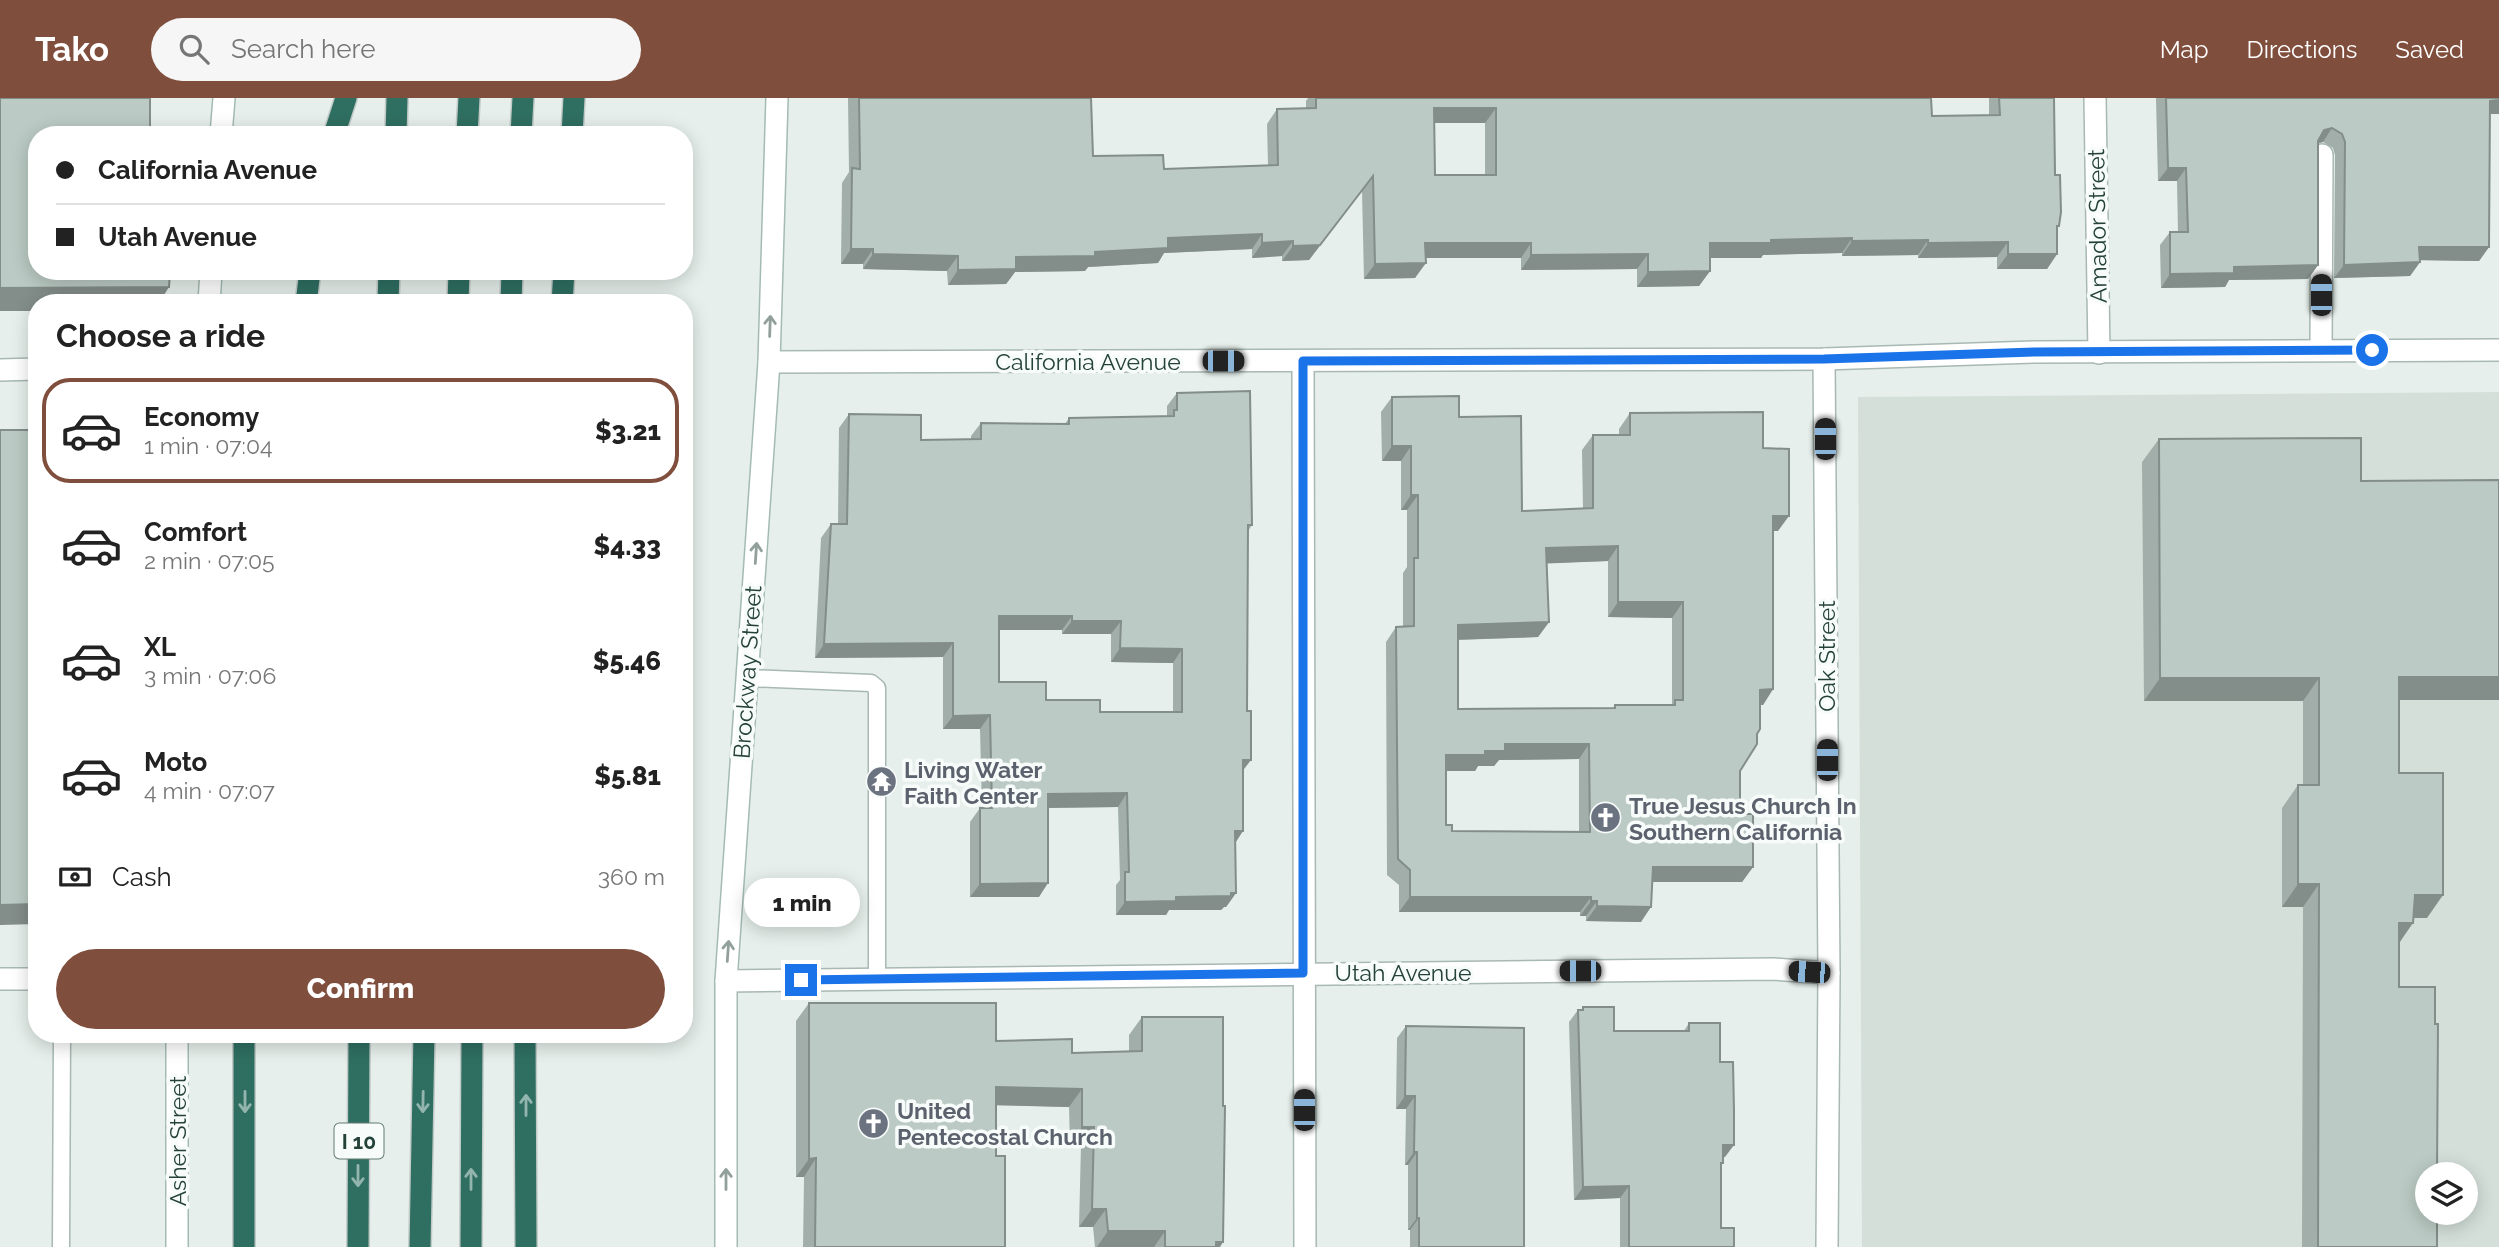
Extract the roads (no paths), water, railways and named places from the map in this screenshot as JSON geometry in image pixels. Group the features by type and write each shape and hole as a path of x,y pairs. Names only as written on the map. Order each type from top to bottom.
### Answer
{"highway":[{"path":"337,126 346,98"},
{"path":"396,126 397,98"},
{"path":"467,126 469,98"},
{"path":"521,126 523,98"},
{"path":"572,126 574,98"},
{"path":"244,1043 244,1247"},
{"name":"I 10","path":"358,1247 359,1043"},
{"path":"420,1247 424,1043"},
{"path":"471,1247 472,1043"},
{"path":"525,1043 527,1247"}],"street":[{"path":"222,126 224,98"},
{"name":"Brockway Street","path":"726,1247 726,981 769,362 778,98"},
{"name":"Amador Street","path":"2095,98 2099,353"},
{"path":"2321,350 2322,155"},
{"name":"California Avenue","path":"769,362 1824,359 2034,352 2499,350"},
{"name":"Oak Street","path":"1824,359 1829,973 1827,1247"},
{"path":"1303,361 1305,1247"},
{"path":"0,370 28,369"},
{"name":"Utah Avenue","path":"726,981 1773,969 1829,973"},
{"path":"0,979 28,979"},
{"name":"Asher Street","path":"177,1043 177,1247"}],"lane":[{"path":"747,678 871,683 877,688 877,978"},
{"path":"61,1247 62,1043"}],"place":[{"name":"Living Water Faith Center","path":"881,782"},
{"name":"True Jesus Church In Southern California","path":"1606,818"},
{"name":"United Pentecostal Church","path":"874,1123"}]}
